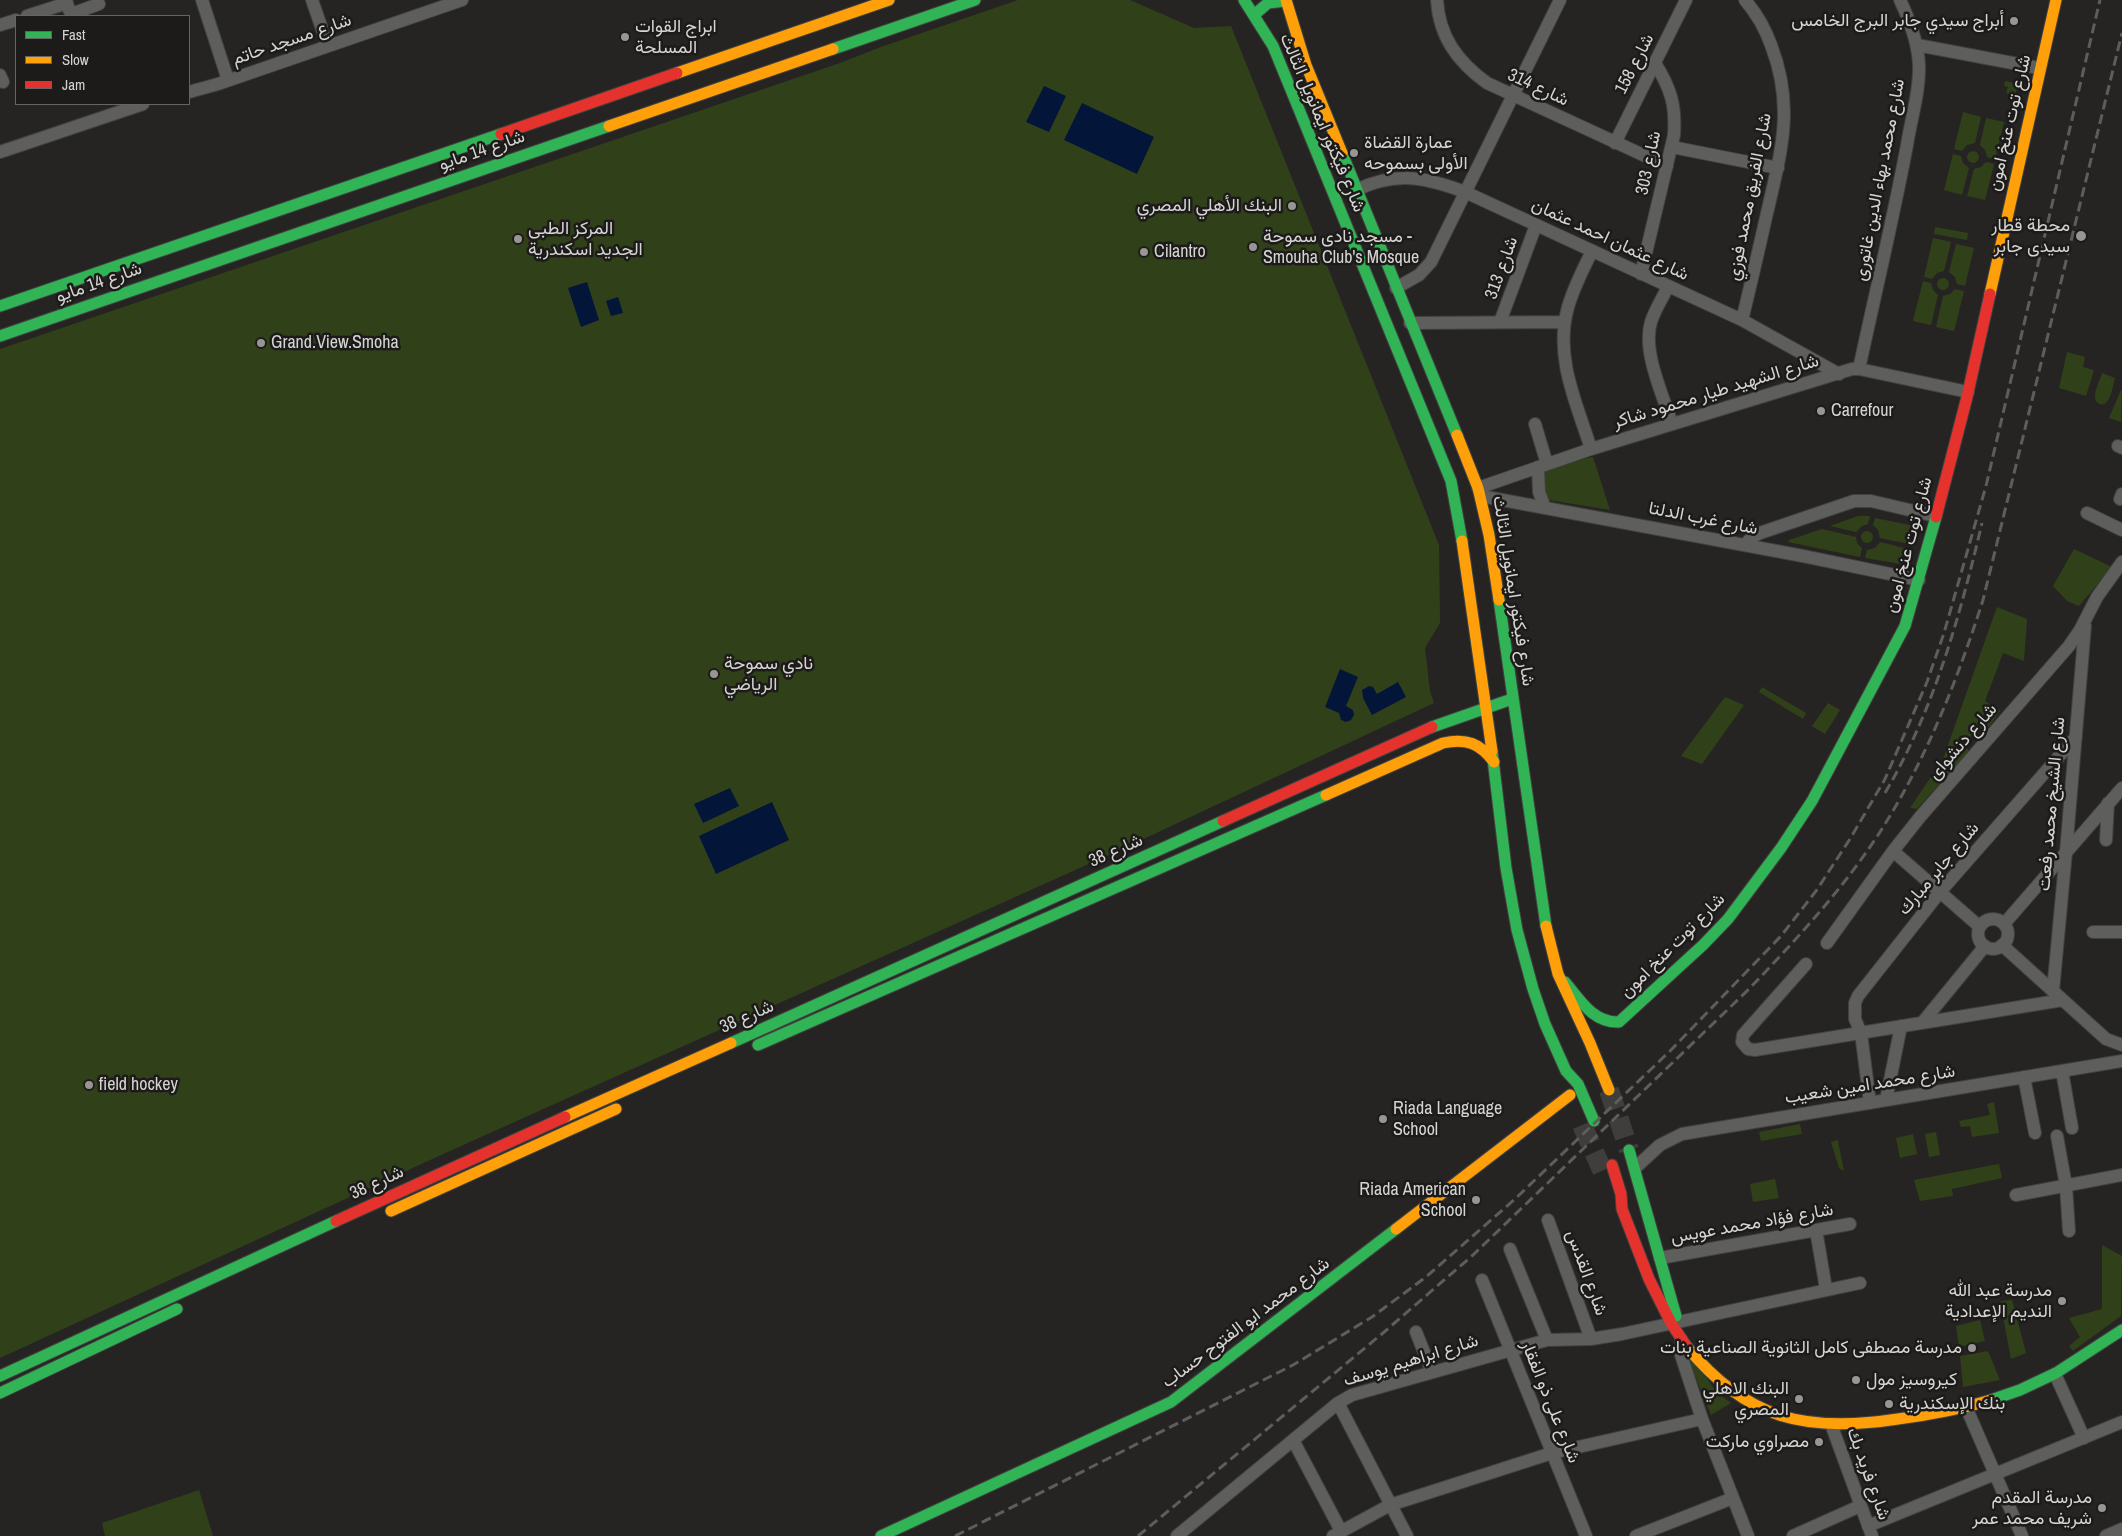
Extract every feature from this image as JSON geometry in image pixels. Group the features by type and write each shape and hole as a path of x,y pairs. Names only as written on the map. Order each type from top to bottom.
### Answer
{"main road":[{"name":"شارع 14 مايو","path":"0,306 889,0"},
{"name":"شارع 14 مايو","path":"0,336 975,0"},
{"name":"شارع فيكتور ايمانويل الثالث","path":"1244,0 1273,46 1451,481 1458,511 1494,762 1506,868 1531,928 1558,974 1590,1043 1609,1090"},
{"path":"1254,15 1268,3 1286,0"},
{"name":"شارع فيكتور ايمانويل الثالث","path":"1286,0 1306,64 1480,492 1490,545 1512,699 1531,928 1533,989 1545,1024 1566,1071 1578,1084 1594,1121"},
{"name":"شارع توت عنخ امون","path":"1558,974 1601,1022 1610,1024 1619,1022 1703,945 1728,919 1781,848 1812,800 1904,626 1919,580 1968,392 2039,68 2056,0"},
{"path":"671,74 679,87 677,102"},
{"name":"شارع 38","path":"0,1376 619,1093 1442,723 1512,699"},
{"name":"شارع 38","path":"747,1050 1443,743 1462,740 1471,741 1487,751 1494,762"},
{"name":"شارع فيكتور ايمانويل الثالث","path":"1566,1071 1566,1081 1576,1110"},
{"name":"شارع 38","path":"382,1214 624,1105 619,1093"},
{"name":"شارع محمد ابو الفتوح حساب","path":"881,1536 1171,1402 1570,1095"},
{"path":"1629,1150 1660,1258 1674,1322"},
{"path":"1607,1169 1613,1197 1622,1209 1655,1294 1695,1356 1717,1380 1754,1405 1792,1419 1831,1424 1864,1424 1966,1407 2022,1388 2055,1374 2122,1330"},
{"path":"0,1393 186,1305"}],"street":[{"path":"202,0 228,80"},
{"path":"312,0 328,46"},
{"name":"شارع مسجد حاتم","path":"190,92 462,0"},
{"name":"شارع 314","path":"1437,0 1443,31 1456,56 1487,83 1667,166"},
{"path":"1396,288 1419,275 1428,267 1560,0"},
{"name":"شارع 158","path":"1615,143 1686,0"},
{"name":"شارع الفريق محمد فوزي","path":"1742,320 1778,168 1784,132 1785,109 1784,86 1778,63 1763,24 1745,0"},
{"name":"شارع محمد بهاء الدين غاتورى","path":"1859,369 1908,139 1918,83 1917,44 1914,32 1900,0"},
{"path":"30,15 66,2 69,10 74,13 98,2 103,15"},
{"path":"0,25 15,20"},
{"path":"1917,44 2039,68"},
{"name":"شارع 303","path":"1641,274 1672,147 1675,116 1673,98 1667,82 1655,63"},
{"path":"0,152 136,105"},
{"path":"1672,147 1778,168"},
{"name":"شارع عثمان احمد عثمان","path":"1356,190 1382,180 1411,177 1433,181 1466,192 1742,320 1839,374"},
{"name":"شارع 313","path":"1500,322 1536,225"},
{"path":"1591,449 1567,373 1563,341 1565,322 1572,296 1592,251"},
{"path":"1668,286 1651,322 1649,335 1653,362 1672,424"},
{"path":"1410,323 1565,322"},
{"name":"شارع الشهيد طيار محمود شاكر","path":"1480,492 1543,465 1591,449 1859,369 1968,392"},
{"path":"1534,424 1543,465 1539,492 1545,508"},
{"name":"شارع غرب الدلتا","path":"1480,492 1545,508 1919,580"},
{"path":"1745,545 1751,538 1760,533 1854,501 1871,501 1935,516"},
{"path":"2087,513 2122,530"},
{"name":"شارع دنشواى","path":"1827,944 1893,851 2063,654 2122,562"},
{"name":"شارع الشيخ محمد رفعت","path":"2058,995 2066,852 2085,621"},
{"name":"شارع جابر مبارك","path":"1870,1103 1861,1033 1857,1026 1854,1011 1858,996 1940,892 2076,737"},
{"path":"2004,924 2122,788"},
{"path":"2106,840 2108,803"},
{"path":"1893,851 1980,927"},
{"path":"1991,919 2004,924 2008,935 2002,945 1996,948 1985,946 1979,938 1980,927 1983,923 1991,919"},
{"path":"2093,932 2122,932"},
{"path":"2002,945 2106,1039 2122,1045"},
{"path":"1922,1023 1985,946"},
{"path":"1806,964 1743,1035 1742,1042 1746,1047 1755,1050 1922,1023 2058,995"},
{"path":"1886,1100 1901,1026"},
{"name":"شارع محمد امين شعيب","path":"1635,1168 1660,1145 1682,1134 2122,1061"},
{"path":"2062,1071 2072,1128"},
{"path":"2024,1077 2036,1133"},
{"path":"2057,1136 2066,1186 2069,1232"},
{"path":"2016,1195 2122,1175"},
{"name":"شارع القدس","path":"1548,1220 1591,1339"},
{"name":"شارع فؤاد محمد عويس","path":"1660,1258 1850,1224"},
{"path":"1816,1230 1826,1289"},
{"path":"1510,1249 1547,1340"},
{"name":"شارع على ذو الفقار","path":"1482,1280 1586,1536"},
{"name":"شارع ابراهيم يوسف","path":"1184,1534 1293,1440 1338,1403 1352,1395 1547,1340 1591,1339 1653,1329 1674,1322 1860,1283"},
{"path":"1416,1332 1432,1372"},
{"path":"1683,1337 1681,1355 1702,1419 1748,1536"},
{"path":"2055,1374 2084,1438"},
{"path":"1338,1403 1406,1536"},
{"path":"1966,1407 2022,1536"},
{"path":"1293,1440 1337,1534 1390,1504 1552,1453 1702,1419"},
{"path":"1870,1531 1994,1474 2122,1422"},
{"name":"شارع فريد بك","path":"1831,1424 1870,1531"},
{"path":"1636,1536 1733,1498"},
{"path":"1793,1536 1860,1506"},
{"path":"2106,1536 2122,1529"}],"green space":[{"name":"نادي سموحة الرياضي","path":"1018,0 1130,0 1194,28 1231,26 1439,545 1440,623 1425,648 1430,691 1434,703 1122,849 441,1155 0,1358 0,349 840,63"},
{"path":"2005,81 2018,84 2015,96 2006,93 2008,87 2004,86"},
{"path":"1963,112 1981,117 1975,143 1967,145 1962,151 1954,149"},
{"path":"1986,118 2004,122 1995,159 1987,157 1985,150 1980,145"},
{"path":"1971,151 1975,151 1979,157 1975,163 1971,163 1967,159 1967,155"},
{"path":"1953,154 1961,156 1963,163 1969,168 1962,195 1944,190"},
{"path":"1986,162 1994,164 1985,200 1967,196 1974,169 1981,167"},
{"path":"1935,227 1968,233 1967,240 1934,234"},
{"path":"1933,238 1951,242 1944,271 1937,273 1932,279 1924,277"},
{"path":"1956,244 1974,248 1965,286 1957,284 1955,277 1949,272"},
{"path":"1941,278 1945,278 1949,284 1945,290 1941,290 1937,286 1937,282"},
{"path":"1923,281 1931,283 1933,290 1938,295 1931,325 1913,321"},
{"path":"1955,289 1964,291 1954,331 1936,327 1943,296 1950,294"},
{"path":"2067,352 2085,357 2083,367 2094,370 2086,396 2059,388"},
{"path":"2102,373 2115,378 2108,400 2102,404 2095,400 2095,396"},
{"path":"2122,390 2121,422 2109,418"},
{"path":"1593,457 1610,510 1549,500 1541,482 1546,471 1572,461"},
{"path":"1858,516 1870,516 1868,524 1862,526 1856,532 1830,526"},
{"path":"1875,518 1919,527 1914,545 1880,538 1878,530 1873,525"},
{"path":"1822,529 1856,537 1857,543 1862,548 1860,557 1788,542 1789,540"},
{"path":"1865,531 1869,531 1873,537 1869,543 1865,543 1861,539 1861,535"},
{"path":"1880,542 1912,550 1907,565 1865,558 1867,550 1875,548"},
{"path":"2074,549 2112,567 2079,606 2067,601 2053,586"},
{"path":"1997,607 2027,619 2024,661 2003,653 1985,701 2000,711 1989,727 1976,730 1964,745 1969,751 1917,809 1910,808 1943,759"},
{"path":"1762,687 1806,713 1803,719 1759,692"},
{"path":"1725,697 1744,705 1702,764 1681,756"},
{"path":"1828,703 1840,710 1825,734 1812,726"},
{"path":"1994,1102 1999,1133 1972,1137 1970,1126 1961,1127 1959,1121 1990,1115 1987,1104"},
{"path":"1800,1124 1802,1134 1761,1141 1759,1132"},
{"path":"1936,1132 1940,1155 1929,1157 1925,1134"},
{"path":"1913,1134 1917,1154 1900,1158 1896,1138"},
{"path":"1838,1140 1844,1171 1839,1168 1831,1142"},
{"path":"1999,1164 2002,1178 1952,1189 1953,1196 1920,1201 1914,1180"},
{"path":"1775,1179 1779,1198 1753,1202 1750,1184"},
{"path":"2102,1245 2122,1256 2121,1316 2073,1351 2069,1346 2080,1337 2069,1318 2102,1309"},
{"path":"2012,1300 2026,1353 2011,1359 2000,1301"},
{"path":"1980,1320 1985,1341 1959,1347 1956,1326"},
{"path":"1988,1351 2000,1380 1963,1387 1960,1356"},
{"path":"1694,1361 1717,1393 1731,1403 1711,1415 1690,1363"},
{"path":"199,1490 213,1536 105,1536 102,1523"}],"water":[{"path":"1044,86 1066,96 1049,132 1026,122"},
{"path":"1082,103 1154,137 1137,174 1064,140"},
{"path":"587,282 599,320 581,327 568,288"},
{"path":"618,297 623,313 611,316 606,301"},
{"path":"1340,669 1358,677 1346,706 1353,710 1354,715 1351,720 1346,722 1341,720 1339,713 1325,707"},
{"path":"1398,682 1406,697 1372,715 1363,698 1362,690 1369,686 1373,687 1377,694"},
{"path":"730,788 739,806 703,823 694,804"},
{"path":"772,802 789,840 716,874 699,836"}],"tunnel":[{"path":"1609,1090 1629,1150"},
{"path":"1582,1125 1603,1172"}],"railway":[{"path":"955,1536 1293,1365 1372,1317 1426,1277 1515,1199 1670,1051 1781,936 1816,891 1850,839 1885,779 1927,682 1944,633 1986,486 2100,0"},
{"path":"1138,1536 1383,1333 1473,1255 1749,989 1818,914 1851,874 1880,832 1912,777 1939,719 1983,600 2122,33"},
{"path":"1885,793 1918,729 1944,662 1982,523"}],"traffic: fast":[{"path":"833,49 975,0"},
{"path":"1244,0 1273,46 1451,481 1462,541"},
{"path":"1254,15 1268,3 1286,1"},
{"path":"0,336 609,126"},
{"path":"0,306 501,134"},
{"path":"1342,153 1457,435"},
{"path":"1565,982 1594,1015 1602,1019 1619,1022 1703,945 1728,919 1781,848 1812,801 1905,626 1936,517"},
{"path":"1499,600 1546,926"},
{"path":"1432,727 1512,699"},
{"path":"1492,751 1506,868 1517,930 1533,989 1545,1024 1566,1071 1578,1084 1594,1121"},
{"path":"758,1045 1326,795"},
{"path":"731,1043 1223,821"},
{"path":"1629,1150 1676,1316"},
{"path":"0,1376 336,1221"},
{"path":"881,1536 1171,1402 1396,1229"},
{"path":"0,1393 177,1309"},
{"path":"1991,1400 2020,1390 2056,1373 2122,1330"}],"traffic: slow":[{"path":"677,73 889,0"},
{"path":"1286,0 1306,65 1342,153"},
{"path":"1990,294 2056,0"},
{"path":"609,126 833,49"},
{"path":"1457,435 1478,488 1489,535 1499,600"},
{"path":"1462,541 1492,751"},
{"path":"1326,795 1443,743 1459,741 1478,746 1494,762"},
{"path":"1546,926 1558,974 1590,1043 1609,1090"},
{"path":"565,1117 731,1043"},
{"path":"1396,1229 1570,1095"},
{"path":"391,1211 616,1109"},
{"path":"1687,1347 1710,1372 1732,1391 1756,1406 1781,1416 1807,1422 1835,1424 1865,1423 1933,1414 1991,1400"}],"traffic: jam":[{"path":"501,134 677,73"},
{"path":"1936,517 1967,397 1990,294"},
{"path":"1223,821 1432,727"},
{"path":"336,1221 565,1117"},
{"path":"1612,1165 1621,1194 1622,1209 1649,1279 1671,1323 1687,1347"}],"place":[{"name":"أبراج سيدي جابر البرج الخامس","path":"2014,21"},
{"name":"ابراج القوات المسلحة","path":"625,37"},
{"name":"عمارة القضاة الأولى بسموحه","path":"1354,153"},
{"name":"البنك الأهلي المصري","path":"1292,206"},
{"name":"محطة قطار سيدى جابر","path":"2081,236"},
{"name":"المركز الطبى الجديد اسكندرية","path":"518,239"},
{"name":"مسجد نادى سموحة - Smouha Club's Mosque","path":"1253,247"},
{"name":"Cilantro","path":"1144,252"},
{"name":"Grand.View.Smoha","path":"261,343"},
{"name":"Carrefour","path":"1821,411"},
{"name":"نادي سموحة الرياضي","path":"714,674"},
{"name":"field hockey","path":"89,1085"},
{"name":"Riada Language School","path":"1383,1119"},
{"name":"Riada American School","path":"1476,1200"},
{"name":"مدرسة عبد الله النديم الإعدادية","path":"2062,1301"},
{"name":"مدرسة مصطفى كامل الثانوية الصناعية بنات","path":"1972,1348"},
{"name":"كيروسيز مول","path":"1856,1380"},
{"name":"البنك الاهلي المصري","path":"1799,1399"},
{"name":"بنك الإسكندرية","path":"1889,1404"},
{"name":"مصراوي ماركت","path":"1819,1442"},
{"name":"مدرسة المقدم شريف محمد عمر","path":"2102,1508"}]}
